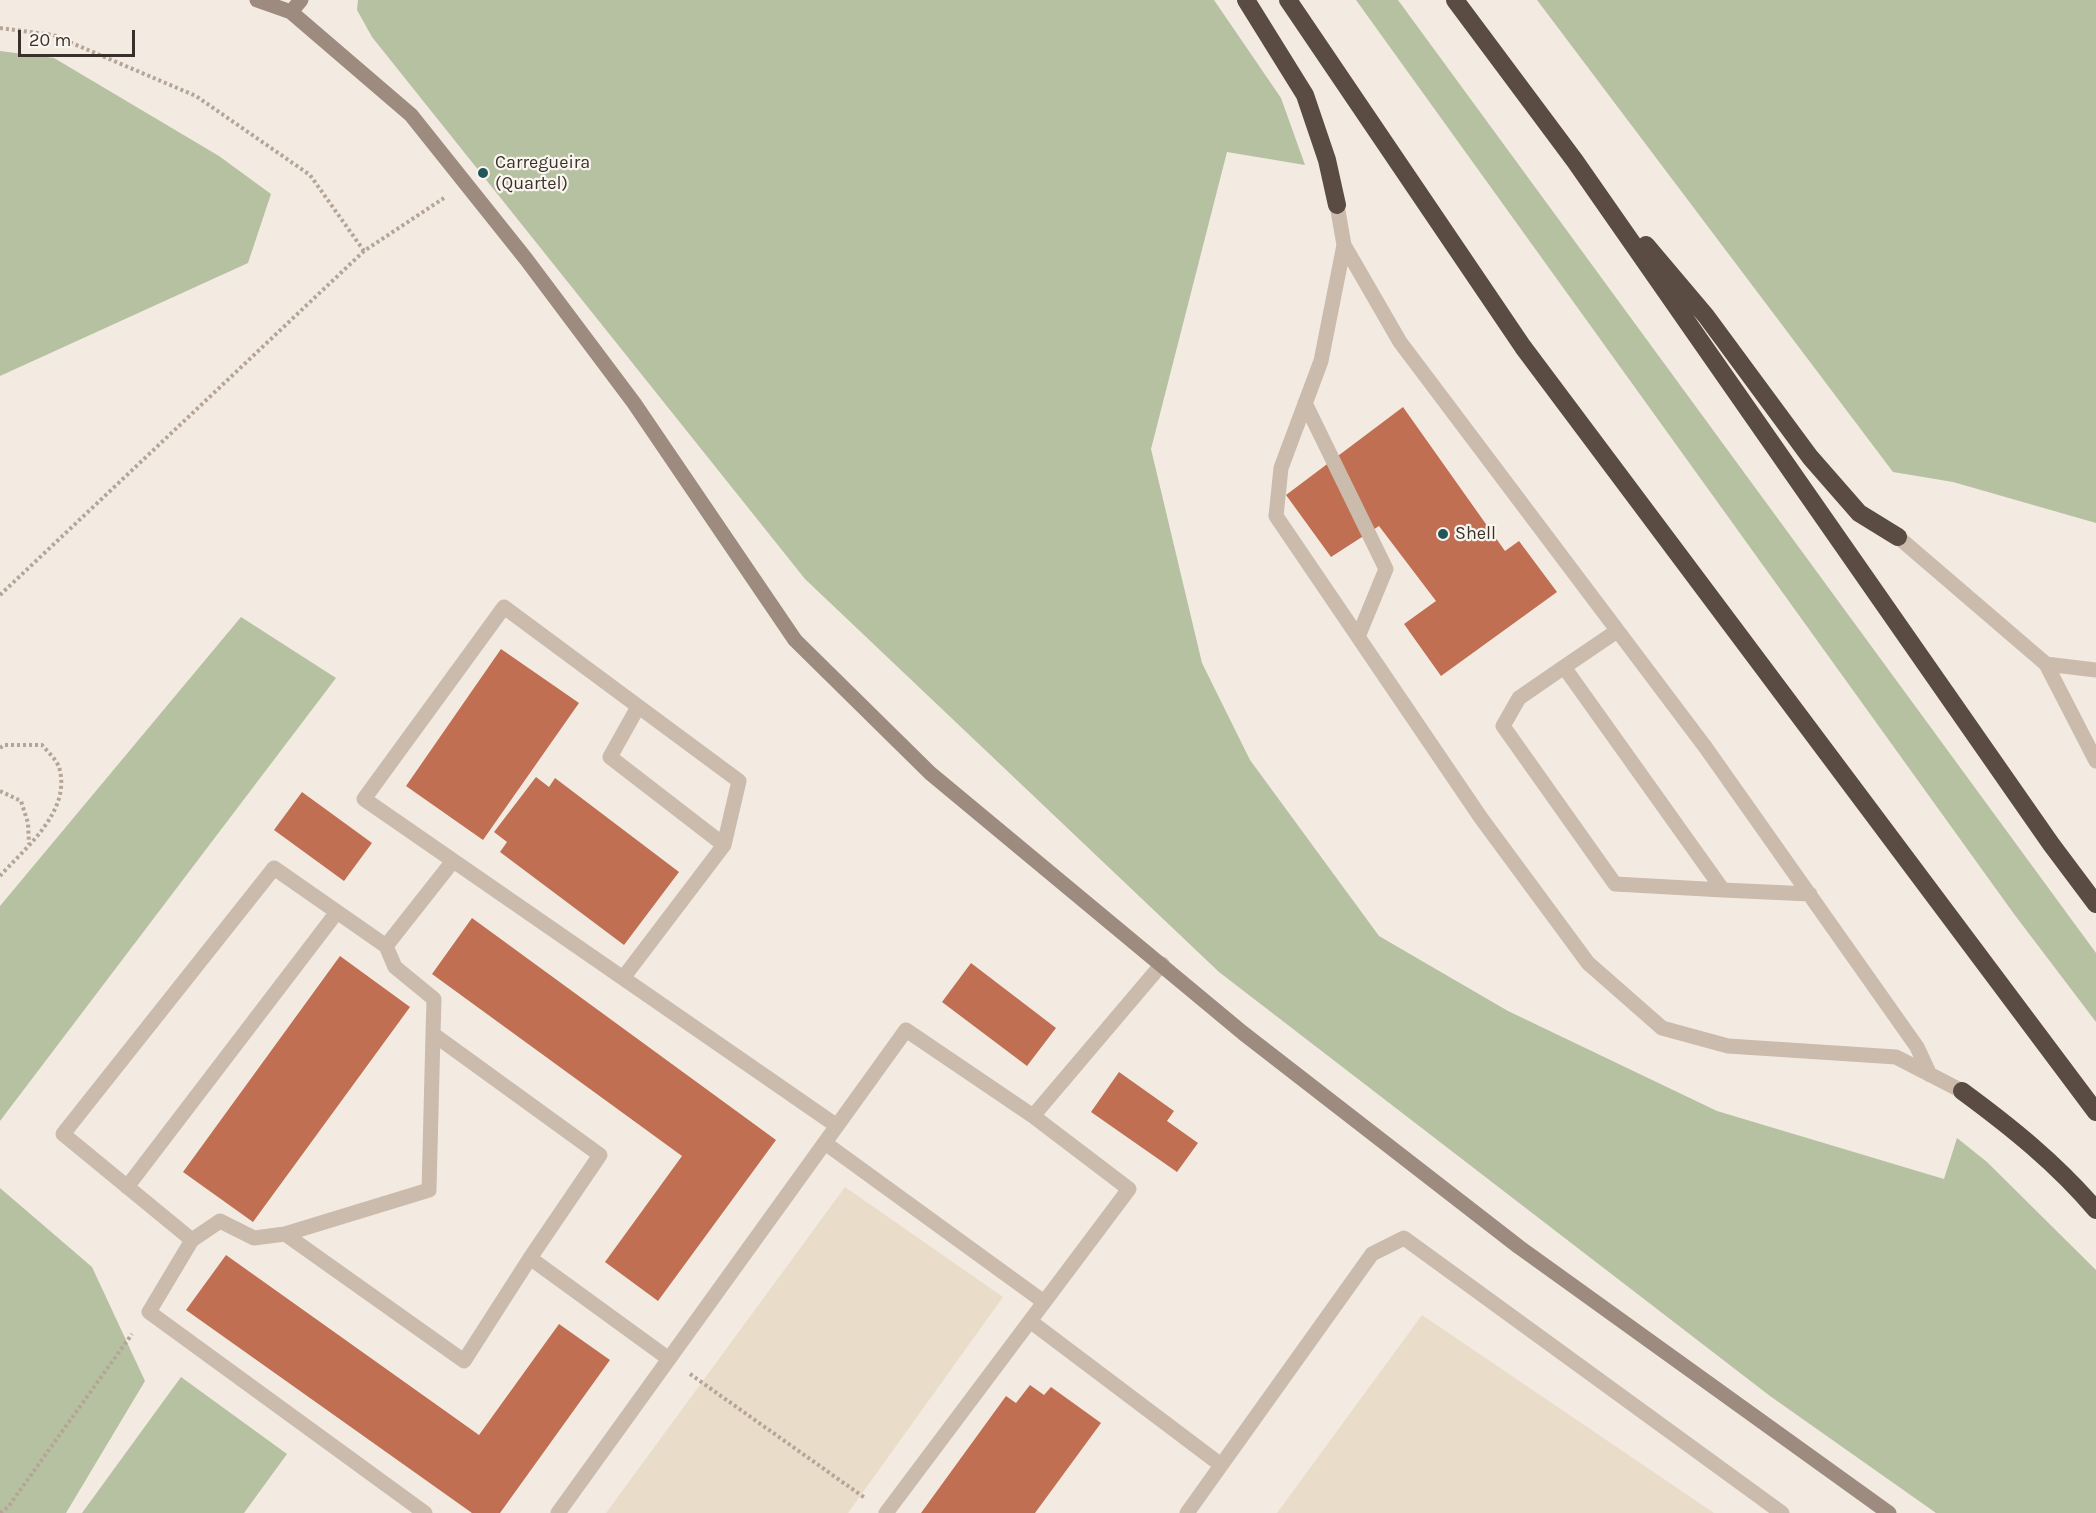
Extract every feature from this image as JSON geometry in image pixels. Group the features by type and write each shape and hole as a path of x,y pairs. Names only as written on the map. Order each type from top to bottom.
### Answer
{"highway":[{"path":"1246,0 1305,95 1327,160 1337,205"},
{"path":"1288,0 1523,347 2096,1112"},
{"path":"1455,0 1575,161 2051,844 2096,904"},
{"path":"1575,161 1706,316 1817,465 1859,513 1898,537"},
{"path":"1962,1091 2012,1128 2069,1179 2096,1210"}],"main road":[{"path":"257,0 296,6 411,116 467,183 634,403 795,640 930,773 1243,1033 1519,1247 1889,1513"}],"lane":[{"path":"1337,205 1344,245 1400,342 1706,748 1917,1047 1930,1075"},
{"path":"1344,245 1321,361 1281,468 1276,516 1481,818 1588,963 1662,1028 1728,1046 1896,1057 1962,1091"},
{"path":"1305,403 1386,569 1358,636"},
{"path":"1898,537 2046,664 2096,761"},
{"path":"623,978 724,845 739,781 504,607 364,799 837,1126"},
{"path":"1617,631 1519,698 1503,726 1615,884 1810,894"},
{"path":"2046,664 2096,670"},
{"path":"1564,667 1723,890"},
{"path":"638,707 610,757 724,845"},
{"path":"386,946 453,861"},
{"path":"192,1240 63,1134 274,868 386,946 395,967 434,999 429,1190 285,1234 254,1238 220,1221 192,1240 148,1312 425,1513"},
{"path":"127,1187 338,912"},
{"path":"1033,1116 1162,964"},
{"path":"558,1513 906,1030 1033,1116 1129,1189 886,1513"},
{"path":"285,1234 464,1361 600,1155 433,1034"},
{"path":"825,1143 1044,1302"},
{"path":"1187,1513 1372,1254 1404,1238 1782,1513"},
{"path":"530,1258 669,1359"},
{"path":"1030,1321 1221,1465"}],"path":[{"path":"0,28 53,35 196,96 310,175 364,251"},
{"path":"0,595 364,251 467,183"},
{"path":"0,748 4,745 42,745 58,766 61,792 48,822 0,876"},
{"path":"0,791 21,801 28,824 29,844"},
{"path":"0,1513 8,1507 148,1312"},
{"path":"669,1359 869,1501"}],"green space":[{"path":"358,0 1214,0 1281,98 1305,165 1227,152 1151,449 1202,663 1250,760 1379,936 1508,1011 1717,1111 1944,1179 1957,1138 1987,1162 2096,1270 2096,1513 1936,1513 1770,1396 1219,972 805,579 372,37 357,10"},
{"path":"1356,0 1398,0 2096,953 2096,1022 2014,914"},
{"path":"1537,0 2096,0 2096,523 1953,482 1893,472"},
{"path":"0,51 54,58 219,156 271,194 248,263 0,376"},
{"path":"241,617 336,678 0,1121 0,906"},
{"path":"0,1188 92,1267 145,1381 66,1513 0,1513"},
{"path":"181,1377 287,1454 244,1513 82,1513"}],"shaded area":[{"path":"845,1187 1003,1297 848,1513 606,1513"},
{"path":"1422,1315 1714,1513 1277,1513"}],"building":[{"path":"1403,407 1505,551 1519,541 1557,592 1441,676 1404,624 1436,601 1379,526 1331,557 1286,495"},
{"path":"501,649 579,703 483,840 406,786"},
{"path":"536,777 549,787 555,778 679,872 624,945 500,852 507,842 494,832"},
{"path":"302,792 372,843 344,881 274,830"},
{"path":"472,918 776,1140 658,1301 605,1262 682,1156 432,974"},
{"path":"340,956 410,1007 253,1222 183,1172"},
{"path":"971,963 1056,1028 1027,1066 942,1002"},
{"path":"1119,1072 1174,1111 1167,1121 1198,1143 1177,1172 1091,1112"},
{"path":"226,1255 479,1435 559,1324 610,1360 500,1513 472,1513 186,1310"},
{"path":"1030,1385 1044,1395 1051,1387 1101,1423 1035,1513 921,1513 1006,1396 1016,1403"}],"place":[{"name":"Carregueira (Quartel)","path":"483,173"},
{"name":"Shell","path":"1443,534"}]}
